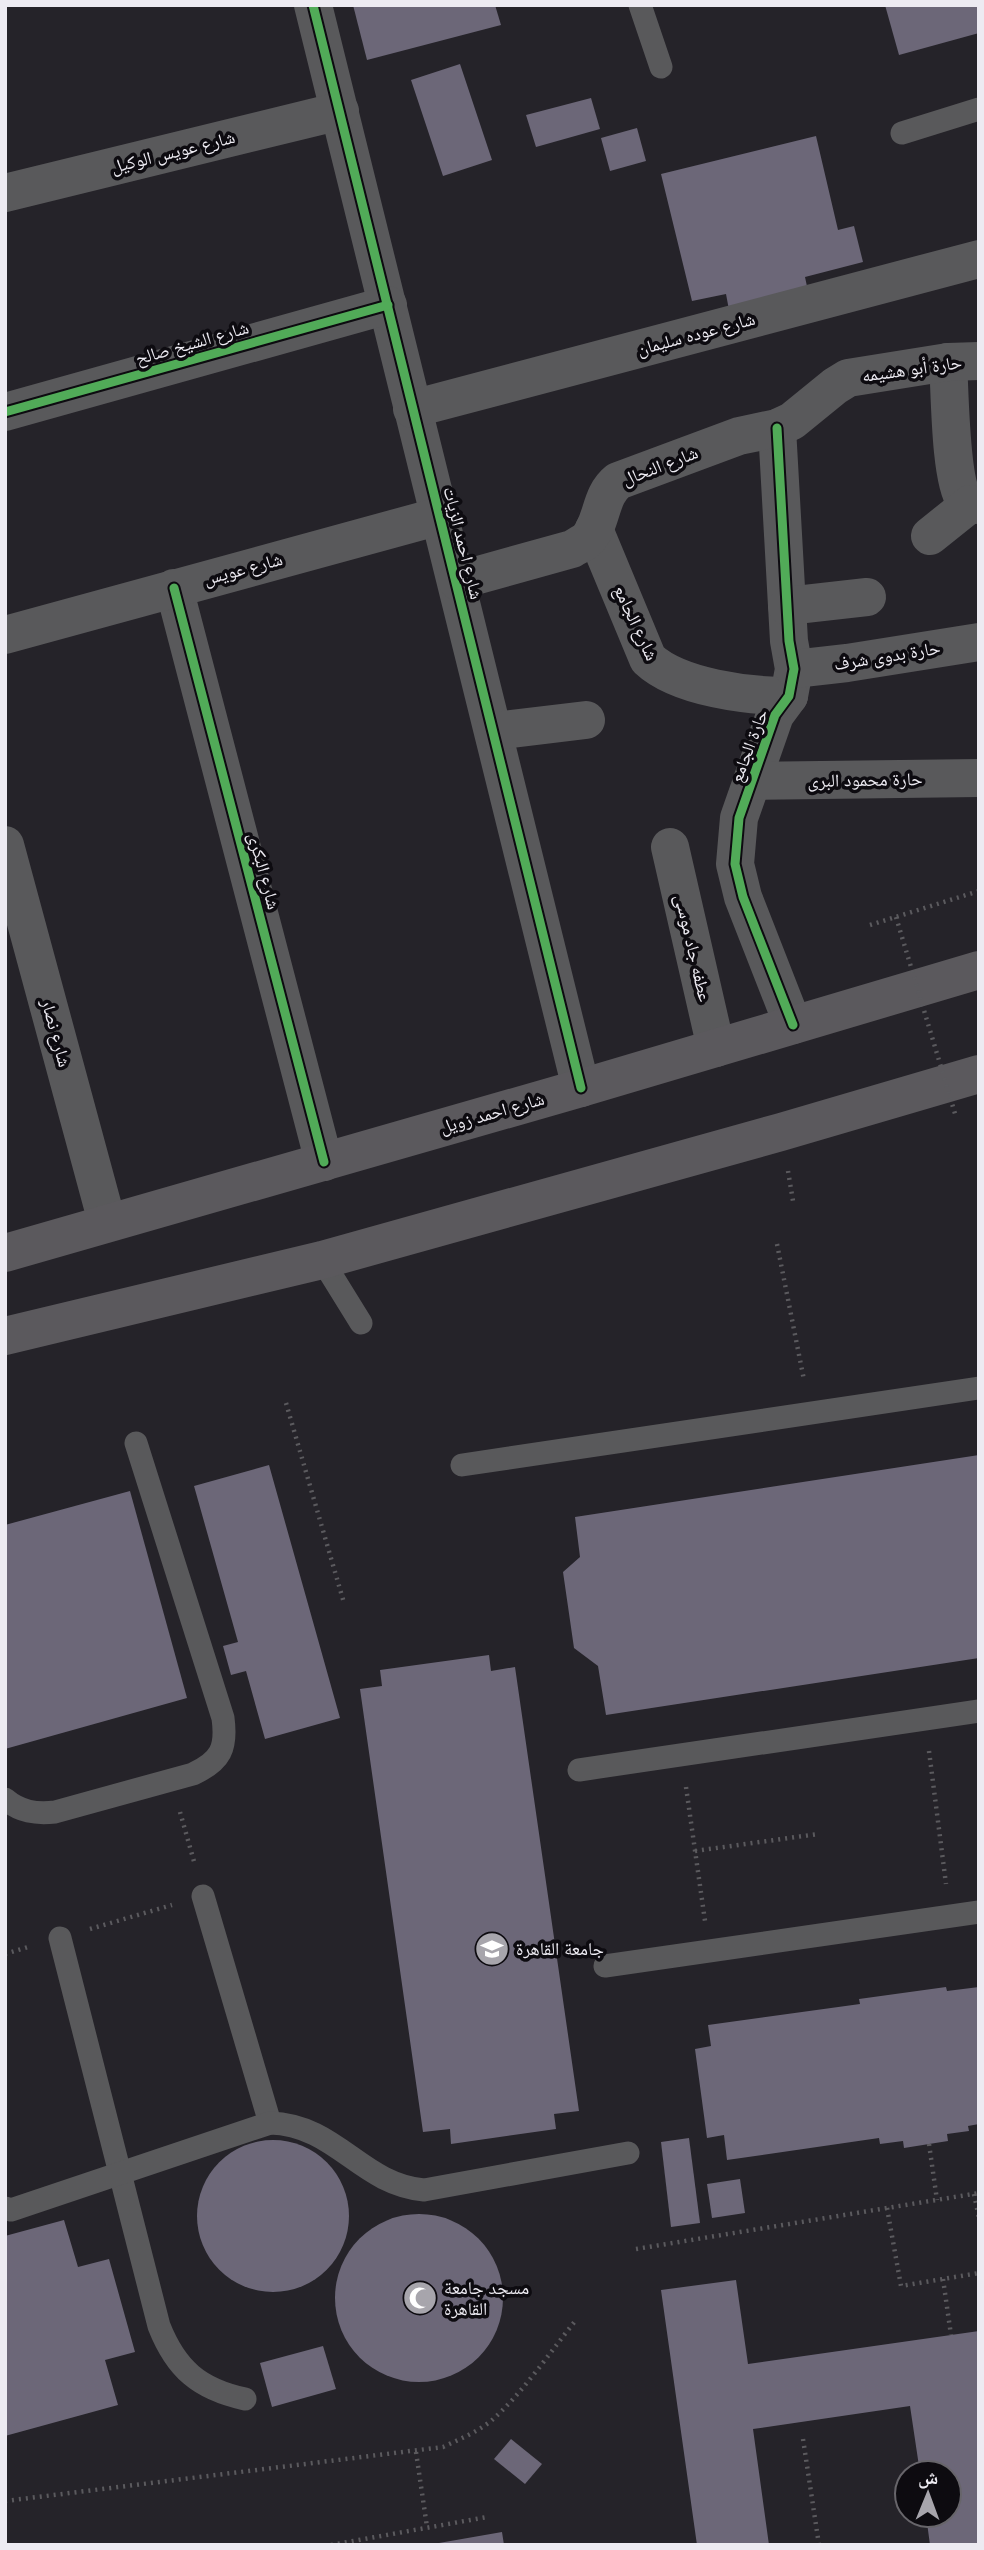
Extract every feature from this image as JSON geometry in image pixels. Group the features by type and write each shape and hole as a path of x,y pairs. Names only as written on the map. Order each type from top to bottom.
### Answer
{"main road":[{"name":"شارع احمد زويل","path":"5,1253 581,1088 979,970"},
{"path":"5,1336 322,1259 781,1132 979,1074"}],"street":[{"name":"شارع احمد الزيات","path":"313,5 581,1088"},
{"name":"شارع عويس الوكيل","path":"5,193 340,111"},
{"name":"شارع عوده سليمان","path":"412,409 979,259"},
{"name":"شارع الشيخ صالح","path":"5,412 388,305"},
{"name":"حارة أبو هشيمه","path":"777,428 792,421 848,378 963,362"},
{"path":"930,536 974,505 964,498 956,475 963,362"},
{"path":"777,428 792,682"},
{"name":"شارع النحال","path":"594,529 610,487 618,481 739,436 777,428"},
{"name":"شارع عويس","path":"5,635 440,516"},
{"path":"457,581 572,549 587,540 594,529"},
{"name":"شارع الجامع","path":"594,529 648,659 658,668 729,692 756,696 792,682"},
{"name":"شارع البكرى","path":"174,588 324,1162"},
{"path":"787,606 867,597"},
{"name":"حارة بدوى شرف","path":"792,682 859,662 979,642"},
{"name":"حارة الجامع","path":"792,682 775,715 739,818 735,864 743,897 793,1025"},
{"path":"494,731 586,720"},
{"name":"حارة محمود البرى","path":"752,781 979,778"},
{"name":"شارع نصار","path":"5,845 18,940 107,1222"},
{"name":"عطفه جاد موسى","path":"670,847 716,1048"}],"lane":[{"path":"640,5 661,67"},
{"path":"902,133 979,109"},
{"path":"322,1259 361,1323"},
{"path":"461,1465 979,1388"},
{"path":"5,1799 24,1811 47,1813 171,1780 209,1766 220,1753 225,1735 223,1718 136,1443"},
{"path":"579,1770 979,1711"},
{"path":"203,1896 270,2123"},
{"path":"606,1966 979,1912"},
{"path":"60,1938 159,2326 178,2363 194,2378 227,2395 245,2399"},
{"path":"5,2208 11,2210 270,2123 306,2128 386,2181 404,2188 424,2190 628,2153"}],"path":[{"path":"870,925 979,891"},
{"path":"896,917 956,1117"},
{"path":"777,1244 811,1413"},
{"path":"286,1403 344,1603"},
{"path":"924,1719 951,1916"},
{"path":"681,1755 709,1951"},
{"path":"5,1954 203,1896 171,1780"},
{"path":"695,1851 818,1834"},
{"path":"929,2144 937,2200"},
{"path":"636,2249 977,2193 979,2218"},
{"path":"887,2208 901,2286 979,2273"},
{"path":"943,2279 951,2335"},
{"path":"5,2501 416,2452 443,2446 469,2436 492,2420 576,2320"},
{"path":"803,2439 819,2545"},
{"path":"416,2452 426,2527"},
{"path":"331,2545 487,2516"}],"building":[{"path":"353,5 495,5 501,25 367,60"},
{"path":"885,5 979,5 979,33 899,55"},
{"path":"460,64 492,160 443,176 411,80"},
{"path":"591,98 600,129 536,147 526,115"},
{"path":"637,128 646,161 610,171 601,138"},
{"path":"816,136 838,230 854,226 863,262 805,277 808,291 729,310 726,294 692,301 661,174"},
{"path":"979,1455 979,1658 606,1715 598,1666 574,1648 563,1572 580,1557 575,1517"},
{"path":"269,1465 340,1718 265,1739 246,1671 231,1675 223,1646 238,1642 194,1486"},
{"path":"130,1491 187,1698 5,1749 5,1525"},
{"path":"489,1655 491,1671 515,1667 579,2111 554,2114 556,2129 451,2144 450,2129 423,2132 360,1689 382,1686 380,1670"},
{"path":"946,1987 947,1991 979,1987 979,2124 968,2126 969,2131 947,2134 948,2141 904,2148 903,2141 880,2144 879,2138 727,2160 724,2135 707,2138 695,2049 711,2046 708,2025 860,2004 859,1999"},
{"path":"689,2138 700,2223 671,2227 661,2142"},
{"path":"273,2140 302,2146 327,2162 343,2187 349,2216 343,2245 327,2270 302,2286 273,2292 244,2286 219,2270 203,2245 197,2216 203,2187 219,2162 244,2146"},
{"path":"740,2179 745,2213 712,2218 707,2184"},
{"name":"مسجد جامعة القاهرة","path":"419,2214 451,2221 466,2228 478,2239 489,2251 496,2266 503,2298 496,2330 489,2345 478,2357 466,2368 451,2375 419,2382 387,2375 372,2368 360,2357 349,2345 342,2330 335,2298 342,2266 349,2251 360,2239 372,2228 387,2221"},
{"path":"64,2220 78,2267 109,2259 135,2352 105,2360 118,2405 5,2436 5,2236"},
{"path":"736,2280 748,2364 979,2331 979,2545 930,2545 928,2529 963,2529 963,2459 918,2459 910,2406 753,2429 769,2545 697,2545 661,2290"},
{"path":"323,2346 336,2389 272,2407 260,2363"},
{"path":"511,2439 542,2464 525,2484 494,2459"},
{"path":"502,2532 504,2545 439,2545 439,2543"}],"cycle path":[{"path":"313,5 581,1088"},
{"path":"5,412 388,305"},
{"path":"777,428 789,641 794,669 789,696 775,715 739,818 735,864 743,897 793,1025"},
{"path":"174,588 324,1162"}],"place":[{"name":"جامعة القاهرة","path":"492,1949"},
{"name":"مسجد جامعة القاهرة","path":"420,2298"}]}
